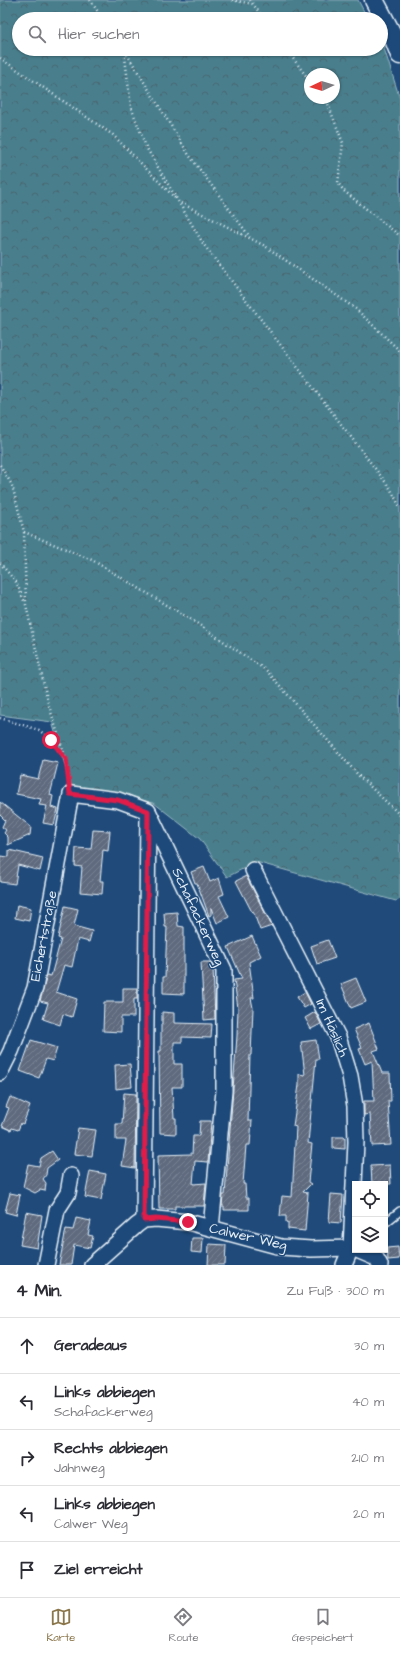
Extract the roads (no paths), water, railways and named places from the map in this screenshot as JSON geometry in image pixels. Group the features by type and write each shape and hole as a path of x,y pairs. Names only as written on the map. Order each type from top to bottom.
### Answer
{"street":[{"path":"374,0 380,12"},
{"path":"388,26 400,55"},
{"name":"Eichertstraße","path":"0,1073 35,988 70,794 118,800 148,811"},
{"path":"92,1265 144,1220 148,811"},
{"name":"Schafackerweg","path":"148,811 224,970 224,1091 211,1228"},
{"name":"Im Häslich","path":"253,870 338,1037 347,1062 354,1106 356,1142 355,1217"},
{"path":"46,1265 57,1210 68,1193 71,1176"},
{"name":"Calwer Weg","path":"144,1220 156,1219 188,1222 281,1247 312,1249 352,1248"},
{"name":"Im Häslich","path":"344,1265 352,1251"},
{"name":"Calwer Weg","path":"365,1253 376,1258 380,1265"}],"lane":[{"path":"388,1220 400,1211"}]}
